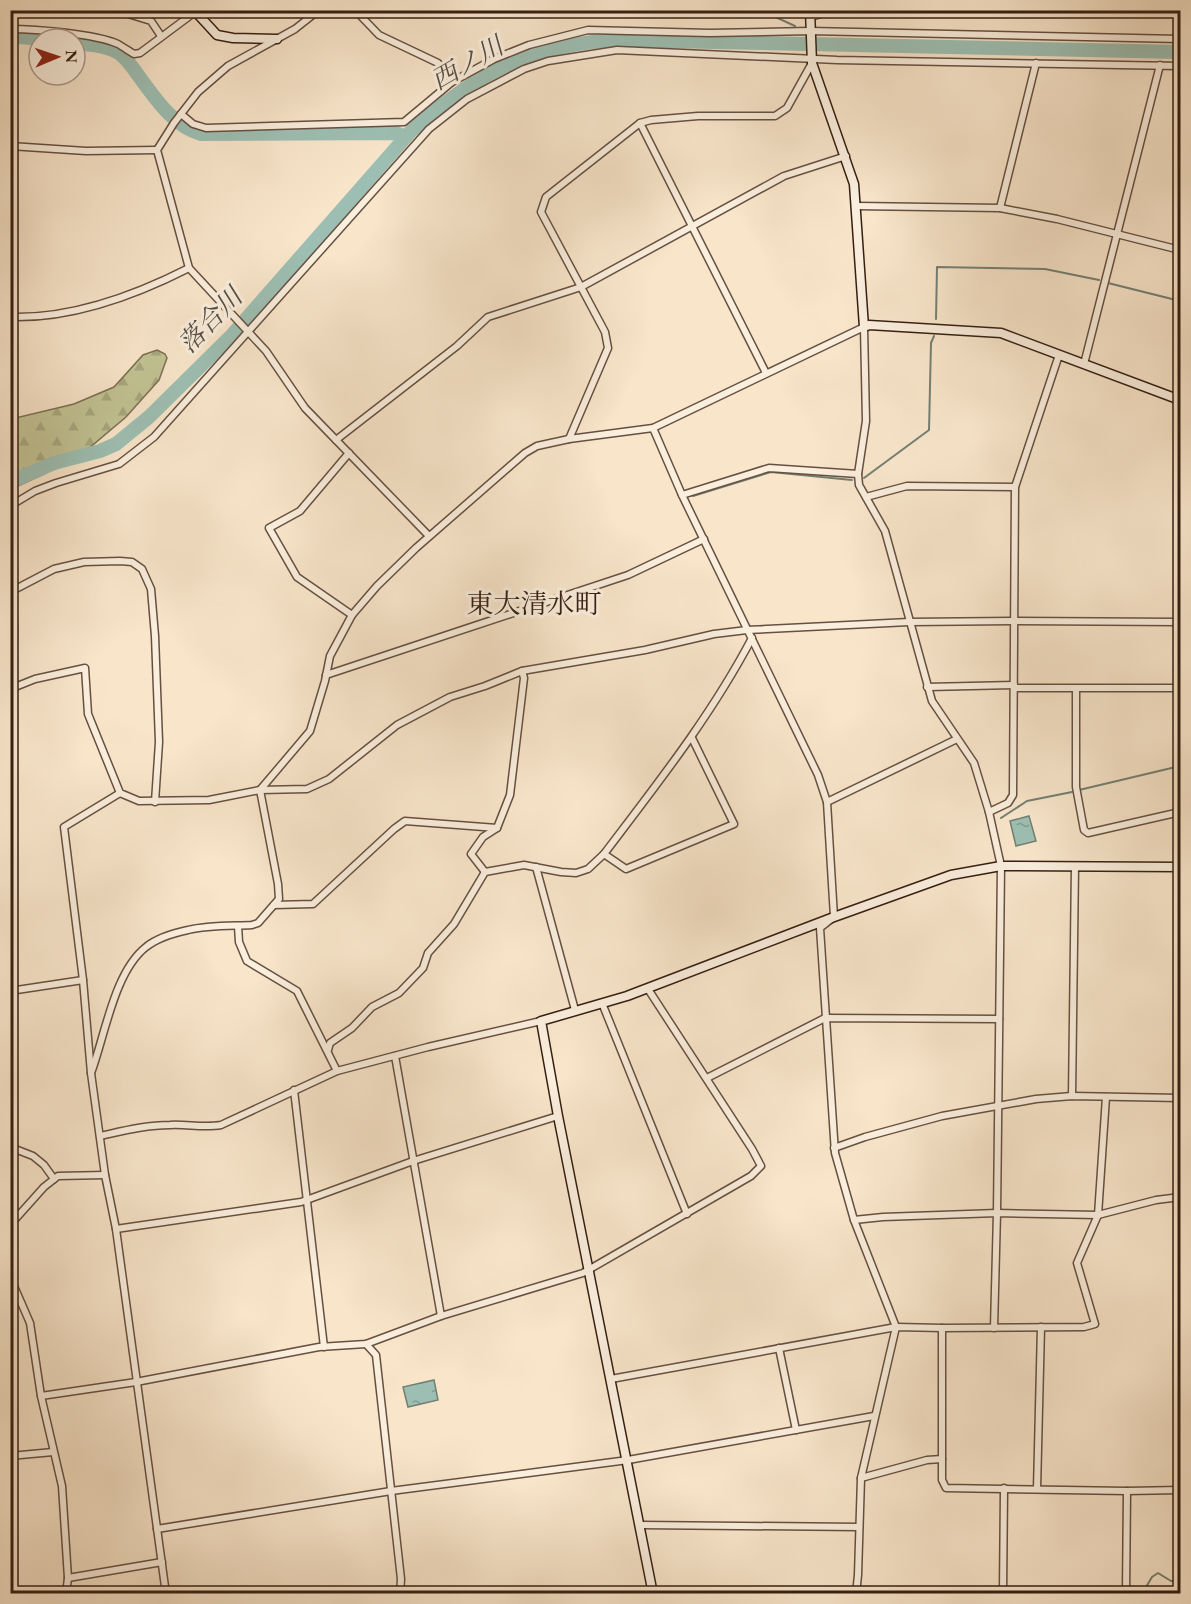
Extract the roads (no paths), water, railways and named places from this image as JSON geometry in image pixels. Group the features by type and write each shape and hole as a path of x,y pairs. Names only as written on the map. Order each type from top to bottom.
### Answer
{"street":[{"path":"320,10 295,29 228,66 198,92 158,150 189,268 266,351 305,408 429,536"},
{"path":"355,10 379,35 438,63 452,82"},
{"path":"836,10 810,14 811,58 854,184 864,327 866,421 858,474 859,485 885,531 932,701 974,763 989,812 1001,866 994,1328"},
{"path":"115,11 152,21 161,36"},
{"path":"10,29 50,32 100,40 117,44 134,54 140,53 194,11 217,35 233,38 277,39"},
{"path":"178,118 206,128 404,122 452,82 513,51 588,30 1180,39"},
{"path":"10,506 45,487 119,464 154,437 429,129 467,99 524,69 548,61 617,50 811,58 1180,66"},
{"path":"569,439 608,348 605,332 541,212 546,197 639,123 698,116 775,116 787,108 811,58"},
{"path":"1000,208 1036,63"},
{"path":"1084,364 1160,65"},
{"path":"639,123 766,373"},
{"path":"10,146 86,151 158,150"},
{"path":"336,440 435,364 488,317 581,287 784,176 846,156"},
{"path":"856,206 1000,208 1057,219 1180,250"},
{"path":"10,317 69,313 160,283 189,268"},
{"path":"91,1072 126,970 138,954 147,946 163,938 184,931 258,923 279,899 260,790 283,761 308,736 330,656 352,615 377,586 429,536 525,453 537,446 569,439 653,428 869,325 992,331 1180,400"},
{"path":"989,812 1008,803 1013,795 1015,487 1059,355"},
{"path":"653,428 682,495 818,775 827,802 834,917"},
{"path":"349,453 300,511 269,528 297,577 352,615"},
{"path":"682,495 768,468 858,474"},
{"path":"866,496 907,486 1015,487"},
{"path":"326,675 628,575 704,539"},
{"path":"10,592 54,569 84,562 132,562 142,569 151,589 155,636 159,742 155,802"},
{"path":"10,599 13,610 14,643 10,680"},
{"path":"10,689 35,679 85,668 88,714 120,793 139,801 209,800 260,790 307,789 317,786 335,775 397,725 426,708 522,671 610,657 714,634 747,630 909,622 1180,622"},
{"path":"328,1050 330,1043 352,1028 372,1007 399,993 423,968 428,953 454,924 485,872 524,865 561,873 576,873 588,868 604,854 692,738 731,678 752,638"},
{"path":"485,872 471,854 483,837 496,828 510,795 524,678 522,671"},
{"path":"927,687 1180,688"},
{"path":"1076,689 1076,787 1084,830 1089,833 1180,812"},
{"path":"604,854 626,868 734,824 692,738"},
{"path":"827,802 957,739"},
{"path":"120,793 64,827 83,980 91,1072 105,1175 116,1229 166,1593"},
{"path":"274,905 314,904 405,821 496,828"},
{"path":"100,1136 151,1125 221,1125 337,1071 541,1021 602,1003 951,875 1001,866 1180,867"},
{"path":"1072,1096 1075,866"},
{"path":"536,867 575,1010"},
{"path":"834,917 820,928 834,1148 854,1220 896,1327 861,1479 856,1593"},
{"path":"238,926 239,942 247,961 297,991 337,1071"},
{"path":"10,991 83,980"},
{"path":"41,1396 136,1382 324,1347 366,1344 441,1316 588,1270 751,1176 761,1166 648,988"},
{"path":"602,1003 687,1214"},
{"path":"706,1078 825,1018 999,1019"},
{"path":"541,1021 653,1593"},
{"path":"395,1056 441,1316"},
{"path":"294,1090 324,1347"},
{"path":"834,1148 942,1116 1036,1099 1072,1096 1180,1098"},
{"path":"611,1379 896,1327 1084,1327 1095,1324 1077,1263 1098,1215 1106,1097"},
{"path":"116,1229 301,1202 413,1161 558,1116"},
{"path":"10,1146 33,1156 44,1165 54,1179"},
{"path":"10,1226 44,1187 58,1176 105,1175"},
{"path":"854,1220 997,1213 1098,1215 1156,1200 1180,1197"},
{"path":"10,1277 30,1323 41,1396 62,1486 68,1578 66,1593"},
{"path":"1037,1489 1041,1327"},
{"path":"942,1328 942,1480 946,1488 1180,1490"},
{"path":"366,1344 376,1356 401,1579 400,1593"},
{"path":"779,1348 796,1430"},
{"path":"157,1529 391,1491 628,1460 874,1416"},
{"path":"10,1456 53,1452"},
{"path":"861,1479 927,1460 942,1459"},
{"path":"1003,1593 1004,1488"},
{"path":"1126,1593 1127,1491"},
{"path":"641,1525 859,1527"},
{"path":"68,1578 162,1562"}],"water":[{"path":"1029,816 1036,841 1016,846 1010,821"},
{"path":"434,1380 438,1400 408,1407 403,1387"}],"waterway":[{"path":"760,10 795,26"},
{"name":"西ノ川","path":"10,36 27,38"},
{"name":"西ノ川","path":"10,482 54,463 100,451 116,444 149,417 231,336 411,131 458,93 482,78 531,56 558,48 618,40 1180,52"},
{"name":"西ノ川","path":"87,45 104,47 120,54 173,118 201,134 396,133 405,137"},
{"path":"936,319 937,267 1045,269 1099,280"},
{"path":"1108,283 1180,301"},
{"path":"864,478 929,430 931,343 934,336"},
{"path":"693,496 771,472 852,480"},
{"path":"1079,790 1180,766"},
{"path":"1001,818 1027,801 1072,792"},
{"path":"1142,1594 1152,1577 1158,1573 1171,1581 1176,1581 1180,1571"}],"district":[{"name":"東大清水町","path":"534,604"}],"water label":[{"name":"落合川","path":"210,320"}]}
